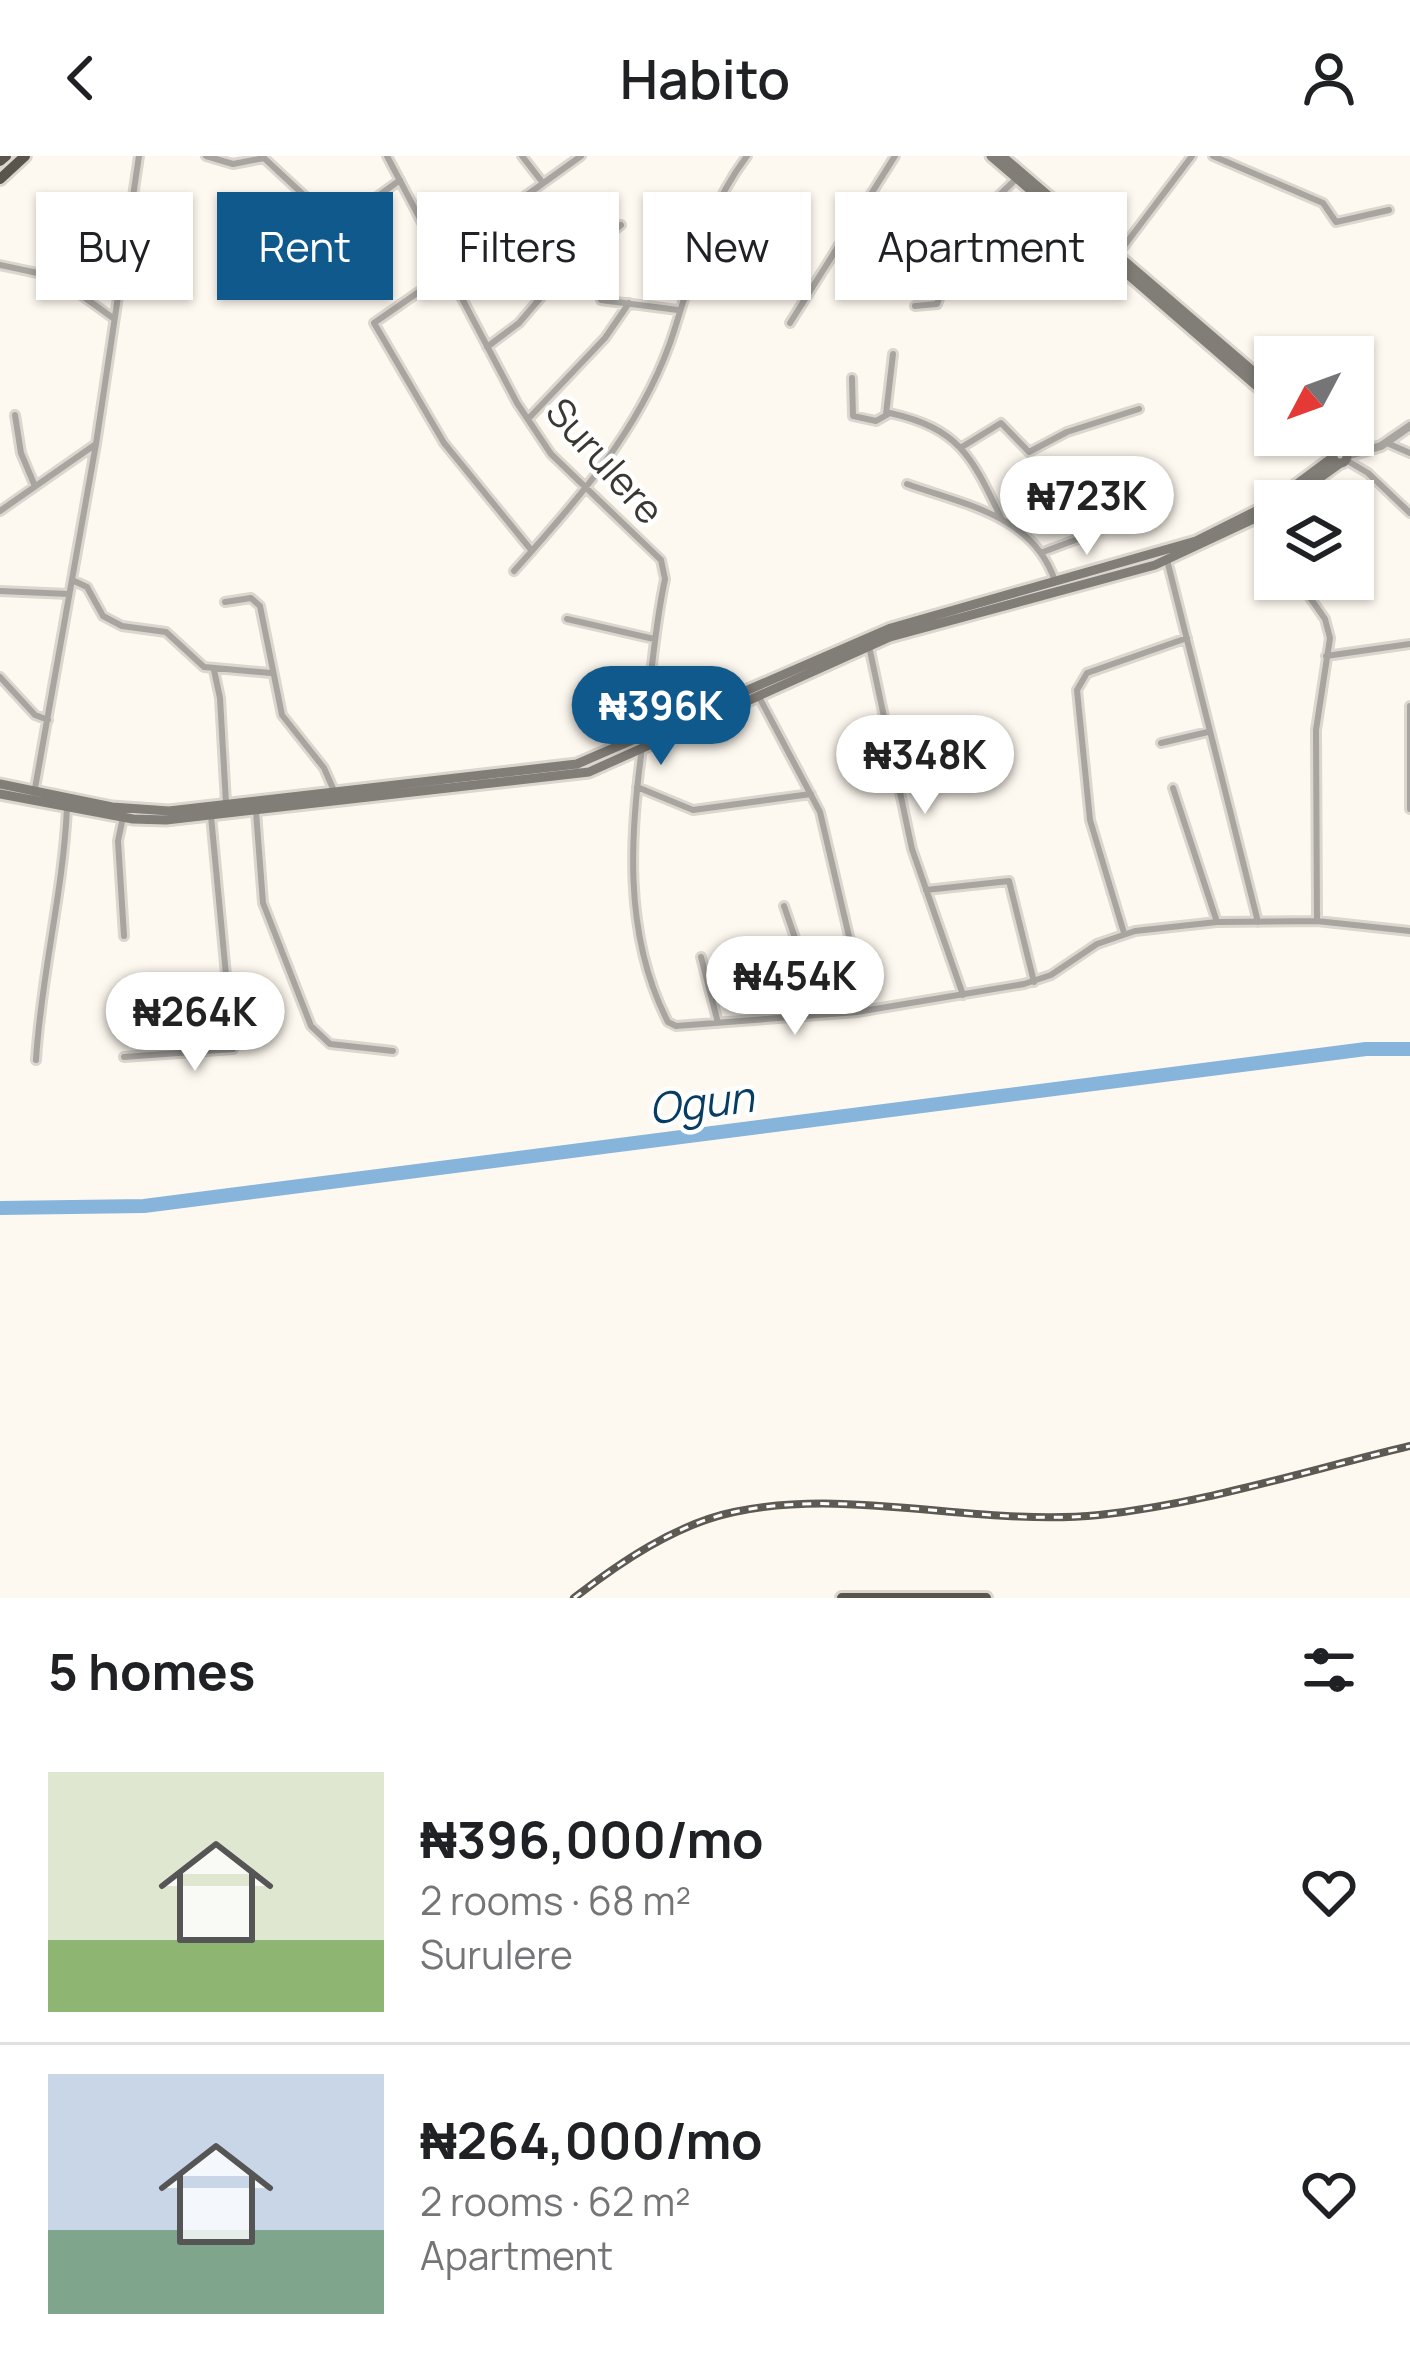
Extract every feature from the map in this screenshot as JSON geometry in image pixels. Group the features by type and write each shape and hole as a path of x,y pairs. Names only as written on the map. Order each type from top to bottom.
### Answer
{"highway":[{"path":"0,179 25,156"},
{"path":"842,1598 986,1598"}],"main road":[{"path":"992,156 1254,384"},
{"path":"1002,156 1043,192"},
{"path":"1127,265 1254,372"},
{"path":"1312,480 1340,456"},
{"path":"0,794 34,794 136,810 226,806 577,764 891,628 1196,541 1270,504 1340,456"},
{"path":"0,784 123,817 211,816 556,777 639,754 757,694 869,646 951,618 1167,560 1254,522"}],"street":[{"path":"34,794 96,444 139,156"},
{"path":"206,156 233,164 264,158 337,226 400,180"},
{"name":"Surulere","path":"387,156 417,214"},
{"path":"522,156 543,183"},
{"path":"531,192 580,156"},
{"path":"514,571 586,491 638,409 669,346 716,203 747,156"},
{"path":"790,323 896,156"},
{"path":"1127,242 1192,156"},
{"path":"1213,156 1323,203 1333,221 1389,210"},
{"path":"1004,192 1015,180"},
{"path":"487,347 519,323 571,262 621,225"},
{"path":"0,265 56,277 114,318"},
{"path":"417,293 374,323 444,443 532,551"},
{"name":"Surulere","path":"461,300 528,419 586,491 662,560 665,579 639,754 633,886 645,960 661,1008 676,1026 718,1023"},
{"path":"601,300 678,310"},
{"path":"915,306 939,300"},
{"path":"528,419 605,338 629,303"},
{"path":"886,414 893,354"},
{"path":"852,378 853,416 876,421 886,414 934,425 962,447 1001,518"},
{"path":"962,447 1001,423 1029,452 1067,432 1138,409"},
{"path":"15,415 34,484"},
{"path":"1374,447 1410,426"},
{"path":"1387,443 1410,453"},
{"path":"0,511 96,444"},
{"path":"1340,456 1368,472 1410,513"},
{"path":"907,484 1001,518 1043,552 1054,581"},
{"path":"1043,552 1078,539 1104,522"},
{"path":"1167,560 1258,922"},
{"path":"71,579 82,582 112,622 166,632 196,662 214,670 272,674"},
{"path":"0,591 69,593"},
{"path":"225,602 251,598 260,606 282,715 324,768 334,793"},
{"path":"1312,600 1325,619 1326,656 1316,730 1316,921"},
{"path":"567,619 654,639"},
{"path":"1124,933 1090,820 1077,690 1087,673 1187,638"},
{"path":"1326,656 1410,644"},
{"path":"869,646 898,799 963,994"},
{"path":"214,670 226,806"},
{"path":"0,677 35,716 48,720"},
{"path":"757,694 823,821 866,1009"},
{"path":"1410,706 1410,809"},
{"path":"1161,742 1208,732"},
{"path":"637,787 693,810 811,794"},
{"path":"1173,788 1217,922"},
{"path":"36,1060 40,999 64,866 67,805"},
{"path":"256,811 263,903 311,1026 330,1044 393,1051"},
{"path":"124,1058 228,1052 234,1046 211,816"},
{"path":"123,817 118,841 124,936"},
{"path":"926,890 1010,880 1034,982"},
{"path":"784,905 821,1012"},
{"path":"701,957 718,1023 866,1009 1034,982 1124,933 1217,922 1316,921 1410,931"}],"waterway":[{"name":"Ogun","path":"0,1208 144,1206 1366,1049 1410,1049"}],"railway":[{"path":"574,1598 670,1535 734,1512 824,1504 1008,1516 1099,1515 1217,1494 1410,1446"}]}
